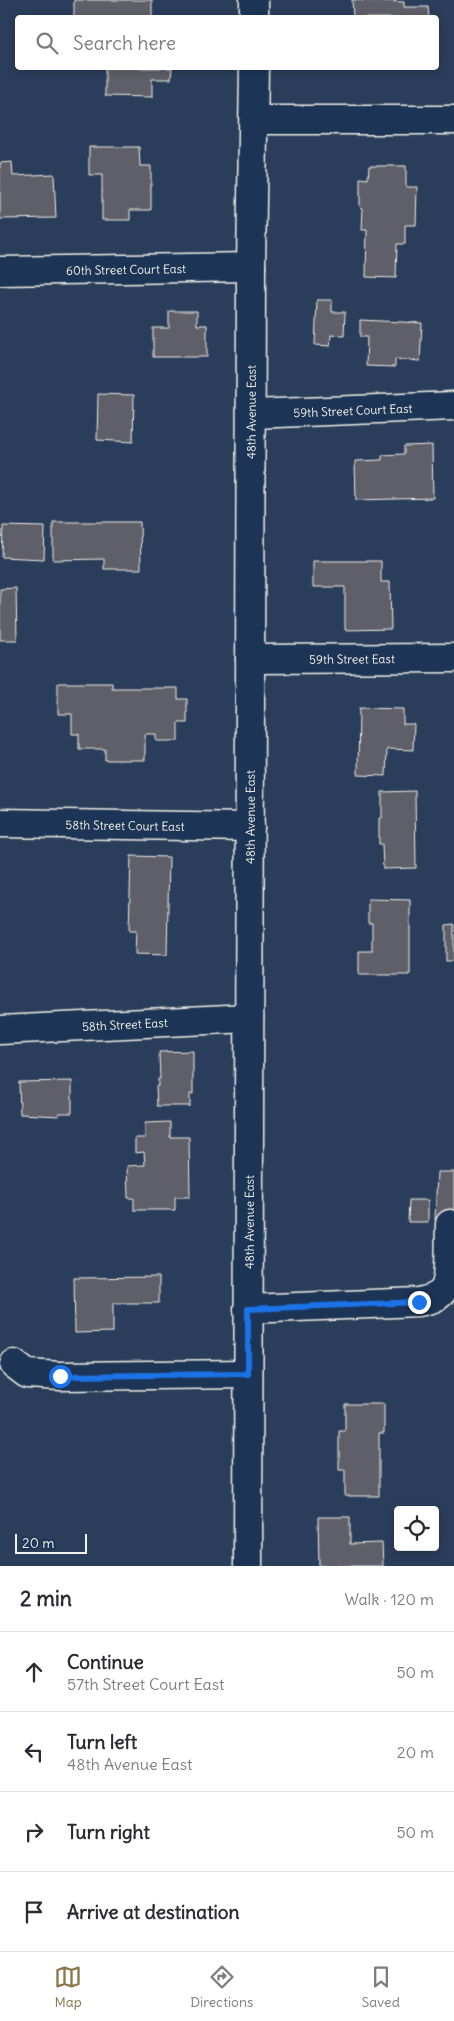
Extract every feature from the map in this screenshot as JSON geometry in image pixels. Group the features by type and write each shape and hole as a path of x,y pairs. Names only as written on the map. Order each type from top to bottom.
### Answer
{"street":[{"path":"254,0 254,15"},
{"name":"48th Avenue East","path":"248,1566 251,267 254,70"},
{"path":"254,120 454,120"},
{"name":"60th Street Court East","path":"0,271 251,267"},
{"name":"59th Street Court East","path":"252,414 454,406"},
{"name":"59th Street East","path":"250,658 454,658"},
{"name":"58th Street Court East","path":"0,823 250,827"},
{"name":"58th Street East","path":"0,1030 249,1018"},
{"path":"248,1309 419,1302 433,1299 442,1292 447,1280 450,1224"},
{"path":"14,1364 27,1374 60,1376 248,1374"}],"building":[{"path":"74,0 152,0 152,15 74,15"},
{"path":"352,0 404,2 404,7 428,7 429,15 353,15"},
{"path":"105,70 172,70 171,79 152,79 152,97 105,96"},
{"path":"89,147 139,147 140,166 151,166 151,210 130,210 130,220 102,220 102,175 89,175"},
{"path":"12,162 13,176 54,174 56,218 0,219 0,163"},
{"path":"369,166 406,166 406,187 417,187 416,225 405,225 405,244 397,244 396,278 366,277 367,230 362,230 363,208 360,207 360,178 368,179"},
{"path":"317,300 332,300 332,312 345,312 344,336 331,335 330,346 315,345"},
{"path":"169,311 197,311 197,325 207,325 207,357 153,357 153,328 169,328"},
{"path":"360,320 422,323 420,361 395,359 395,367 366,366 367,337 360,337"},
{"path":"98,394 134,395 133,442 97,440"},
{"path":"432,445 433,498 356,500 355,461 382,460 382,455 404,454 404,446"},
{"path":"53,522 140,522 141,569 104,569 104,559 53,560"},
{"path":"3,526 45,527 44,559 2,557"},
{"path":"313,561 381,561 381,582 390,582 391,629 345,630 345,587 313,587"},
{"path":"16,588 17,640 0,640 0,589"},
{"path":"58,683 112,683 112,688 178,688 178,699 187,699 187,723 178,723 178,741 156,741 156,734 145,734 145,760 105,760 105,749 79,749 79,734 72,734 72,714 58,714"},
{"path":"359,708 403,709 403,724 414,724 413,750 387,749 386,776 358,775"},
{"path":"415,791 416,868 383,869 382,844 379,844 382,792"},
{"path":"131,856 169,857 167,955 135,954 136,931 129,931"},
{"path":"368,899 410,900 410,975 359,975 359,951 372,951 372,923 368,923"},
{"path":"454,924 454,961 446,961 446,925"},
{"path":"193,1051 193,1094 190,1094 190,1106 157,1106 156,1086 158,1086 158,1079 160,1079 159,1052"},
{"path":"72,1081 72,1113 59,1113 59,1116 20,1114 19,1082"},
{"path":"170,1122 170,1137 189,1137 190,1197 175,1197 175,1210 134,1210 134,1198 128,1198 127,1166 145,1165 144,1152 135,1153 135,1138 145,1138 145,1123"},
{"path":"437,1172 454,1172 454,1221 435,1220"},
{"path":"409,1200 428,1200 428,1222 408,1222"},
{"path":"159,1277 159,1303 113,1303 113,1332 75,1333 74,1278"},
{"path":"345,1404 384,1404 384,1433 379,1433 379,1496 345,1496 345,1470 339,1470 339,1431 345,1431"},
{"path":"318,1517 350,1517 350,1544 382,1543 383,1566 319,1566"}],"route":[{"path":"60,1376 248,1374 248,1309 419,1302"}]}
